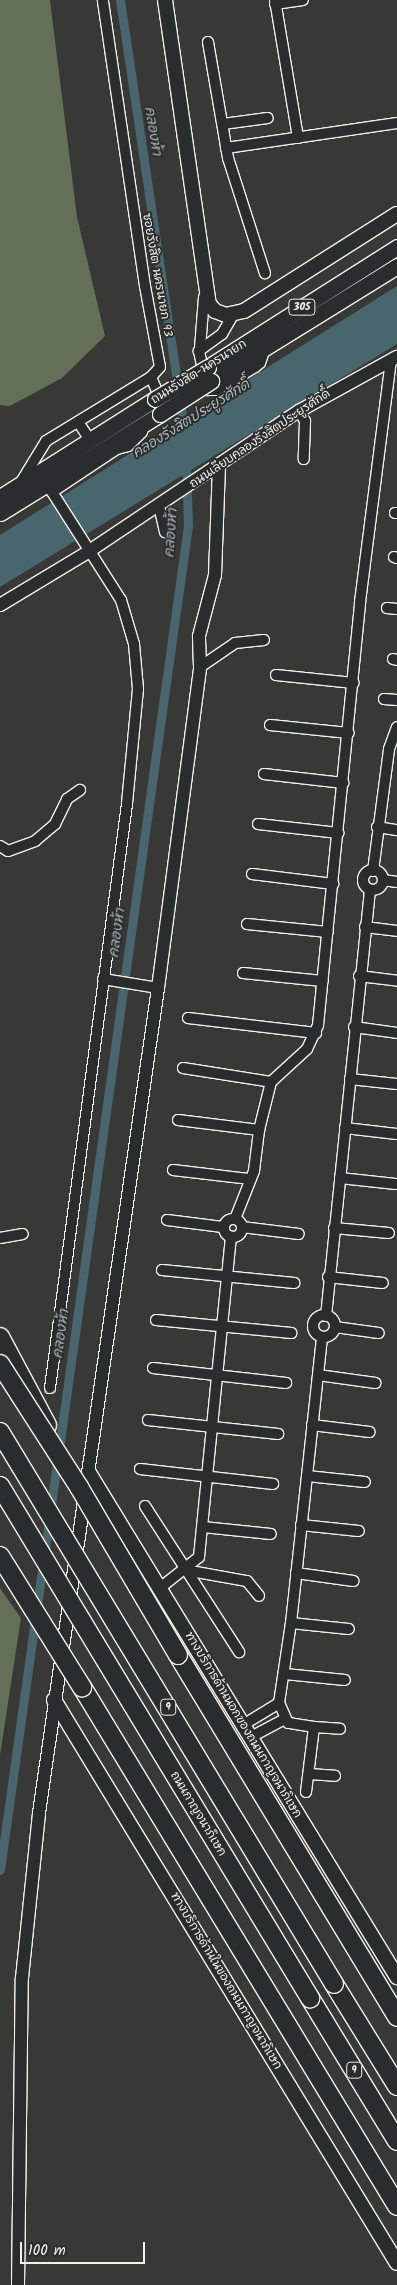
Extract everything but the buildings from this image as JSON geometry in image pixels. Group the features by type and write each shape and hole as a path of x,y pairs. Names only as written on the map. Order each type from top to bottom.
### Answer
{"highway":[{"path":"0,1337 84,1480 178,1655 397,2017"},
{"path":"0,1364 84,1480"},
{"name":"9","path":"0,1432 397,2086"},
{"name":"ถนนกาญจนาภิเษก","path":"0,1486 397,2141"},
{"path":"0,1556 397,2206"}],"main road":[{"path":"165,0 209,304 220,314 233,314 244,311 397,214"},
{"name":"ถนนรังสิต-นครนายก","path":"0,497 90,440 157,407 210,374 397,247"},
{"name":"ถนนรังสิต-นครนายก","path":"210,374 266,346 397,266"},
{"name":"ถนนรังสิต-นครนายก","path":"0,513 51,490 157,407"},
{"name":"ทางบริการด้านนอกของถนนกาญจนาภิเษก","path":"84,1480 160,1588 397,1977"},
{"name":"ทางบริการด้านในของถนนกาญจนาภิเษก","path":"54,1700 397,2263"}],"street":[{"name":"ซอยรังสิต นครนายก 93","path":"103,0 145,286 160,359 160,367 150,376"},
{"path":"298,138 275,2 303,0"},
{"path":"208,42 226,148 264,273"},
{"path":"223,124 268,118"},
{"path":"226,148 397,124"},
{"path":"206,283 198,358 207,390 210,392 255,367 260,363 266,346"},
{"path":"200,348 222,334 233,314"},
{"path":"234,1219 256,1164 259,1130 271,1082 307,1049 316,1032 349,733 360,602 394,359"},
{"name":"ถนนเลียบคลองรังสิตประยูรศักดิ์","path":"0,605 86,548 159,506 299,411 394,359"},
{"path":"19,485 46,441 150,376 167,414 133,438 128,446 117,450 51,490 86,548 121,600 138,666 128,795 107,980 50,1388"},
{"path":"299,411 304,421 304,459"},
{"path":"78,422 90,440"},
{"path":"18,2285 22,1978 38,1822 84,1480 200,667 200,636 215,575 214,468"},
{"path":"159,506 165,532"},
{"path":"200,667 235,643 264,640"},
{"path":"276,675 354,683"},
{"path":"384,698 397,700"},
{"path":"270,725 349,733"},
{"path":"326,1316 328,1277 340,1178 359,976 370,890 364,878 372,871 389,749 397,728"},
{"path":"264,774 343,783"},
{"path":"0,846 8,851 35,841 55,824 67,799 80,790"},
{"path":"258,824 338,833"},
{"path":"377,827 397,830"},
{"path":"372,871 378,872 383,880 397,882"},
{"path":"252,874 333,884"},
{"path":"370,890 380,888 383,880"},
{"path":"247,924 328,932"},
{"path":"365,927 397,931"},
{"path":"243,973 323,981"},
{"path":"359,976 397,981"},
{"path":"107,980 155,988"},
{"path":"188,1018 316,1032"},
{"path":"354,1027 397,1033"},
{"path":"183,1068 271,1082"},
{"path":"350,1078 397,1084"},
{"path":"178,1120 259,1130"},
{"path":"345,1128 397,1134"},
{"path":"173,1170 250,1179"},
{"path":"340,1178 396,1184"},
{"path":"232,1238 225,1234 223,1227 227,1220 234,1219"},
{"path":"234,1219 242,1227 299,1234"},
{"path":"166,1220 223,1227"},
{"path":"232,1238 239,1235 242,1227"},
{"path":"334,1228 389,1233"},
{"path":"0,1238 24,1234"},
{"path":"160,1588 185,1570 199,1556 232,1238"},
{"path":"162,1270 294,1283"},
{"path":"328,1277 383,1283"},
{"path":"326,1316 332,1319 335,1327 332,1334 322,1337 314,1331 314,1324 317,1318 326,1316"},
{"path":"156,1320 291,1333"},
{"path":"335,1327 380,1333"},
{"path":"322,1337 300,1525 292,1623 279,1703 285,1719 291,1724 340,1729"},
{"path":"153,1368 286,1383"},
{"path":"318,1375 375,1383"},
{"path":"148,1420 278,1434"},
{"path":"312,1425 370,1432"},
{"path":"140,1470 273,1484"},
{"path":"307,1476 364,1482"},
{"path":"145,1506 239,1652"},
{"path":"300,1525 359,1531"},
{"path":"202,1527 272,1534"},
{"path":"185,1570 247,1581 259,1596"},
{"path":"296,1573 353,1580"},
{"path":"292,1623 349,1628"},
{"path":"285,1674 345,1680"},
{"path":"243,1725 279,1703"},
{"path":"251,1737 285,1719"},
{"path":"306,1792 314,1727"},
{"path":"309,1774 335,1776"}],"green space":[{"path":"0,0 50,0 77,217 105,336 62,378 10,406 0,405"},
{"path":"0,1588 21,1618 0,1755"}],"water":[{"name":"คลองรังสิตประยูรศักดิ์","path":"397,286 397,344 0,587 0,535"}],"waterway":[{"name":"คลองห้า","path":"120,0 184,430"},
{"name":"คลองห้า","path":"0,1870 188,526 186,463"}]}
